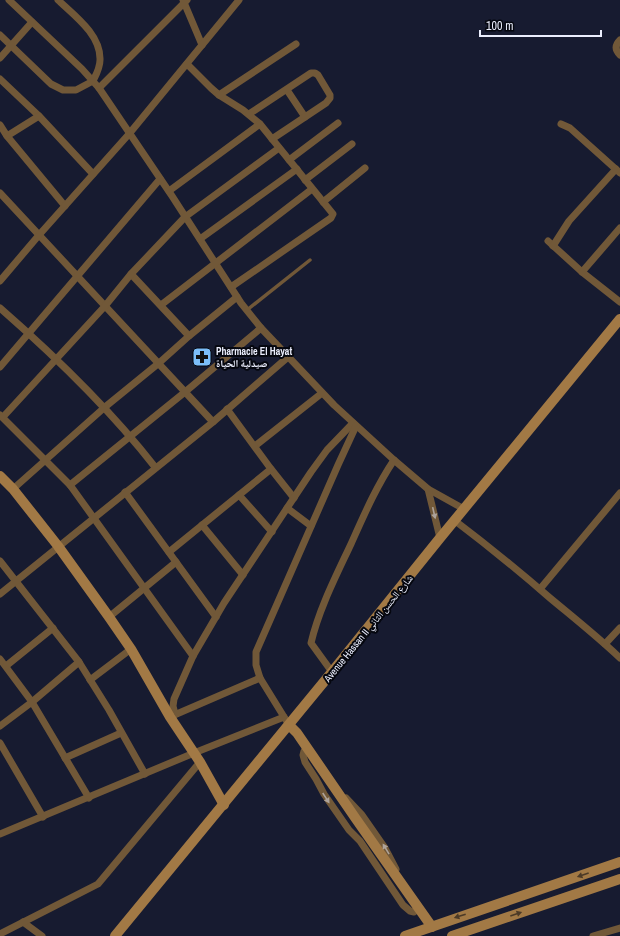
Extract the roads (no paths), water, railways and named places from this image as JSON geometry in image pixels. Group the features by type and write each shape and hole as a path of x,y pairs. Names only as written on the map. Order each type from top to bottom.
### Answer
{"street":[{"path":"9,0 93,81 169,191 246,310 261,328 322,393 394,460 428,489 464,509"},
{"path":"0,35 51,84 63,90 76,90 93,81 100,61 99,48 82,23 58,0"},
{"path":"0,281 129,134 238,0"},
{"path":"98,88 185,1 202,45"},
{"path":"0,58 32,22"},
{"path":"620,40 616,46 616,50 620,55"},
{"path":"219,95 296,44"},
{"path":"187,64 219,95 248,114 260,124 333,214 331,218 231,287"},
{"path":"248,114 312,74 315,73 318,75 330,95 330,98 272,139"},
{"path":"0,79 39,116 93,174"},
{"path":"286,90 305,117"},
{"path":"7,136 39,116"},
{"path":"289,160 338,123"},
{"path":"169,191 260,124"},
{"path":"562,124 570,128 618,171 569,221 551,243 582,272 620,302"},
{"path":"0,125 7,136 65,206"},
{"path":"306,180 352,144"},
{"path":"193,656 70,485 1,416 57,359 105,306 131,274 185,217 279,148"},
{"path":"323,202 366,168"},
{"path":"200,239 296,169"},
{"path":"0,367 160,179"},
{"path":"160,306 312,189"},
{"path":"2,198 78,276 212,422"},
{"path":"582,272 620,228"},
{"path":"131,274 189,336"},
{"path":"13,489 104,407 159,363 237,296"},
{"path":"0,308 57,359 104,407 155,467"},
{"name":"Avenue Hassan II شارع الحسن الثاني","path":"115,936 224,804 287,721 332,672 454,520 620,319"},
{"path":"70,485 131,437 261,328"},
{"path":"0,594 212,422 288,357"},
{"path":"255,446 322,393"},
{"path":"227,409 294,498"},
{"path":"173,716 174,699 193,656 216,617 287,508 327,450 355,424"},
{"path":"355,424 256,652 256,665 260,678 287,721 429,928"},
{"path":"332,672 311,643 315,628 340,567 368,506 381,480 394,460"},
{"path":"169,552 271,469"},
{"path":"0,476 13,489 58,546 131,649 173,716 224,804"},
{"path":"428,489 440,538"},
{"path":"126,492 216,617"},
{"path":"540,589 620,493"},
{"path":"239,495 272,532"},
{"path":"287,508 312,526"},
{"path":"454,520 481,540 540,589 620,658"},
{"path":"202,525 243,575"},
{"path":"0,561 79,662 145,774"},
{"path":"109,617 176,562"},
{"path":"6,666 53,628"},
{"path":"605,644 620,628"},
{"path":"90,680 131,649"},
{"path":"0,658 32,702 89,798"},
{"path":"0,726 32,702 79,662"},
{"path":"173,716 260,678"},
{"path":"287,721 293,736 416,909"},
{"path":"0,834 194,753 287,721"},
{"path":"65,758 122,733"},
{"path":"0,743 43,817"},
{"path":"0,934 98,884 200,762"},
{"path":"405,936 620,862"},
{"path":"452,936 620,879"},
{"path":"23,922 42,936"},
{"path":"593,936 620,928"}],"lane":[{"path":"246,310 310,260"}],"place":[{"name":"Pharmacie El Hayat صيدلية الحياة","path":"202,357"}]}
